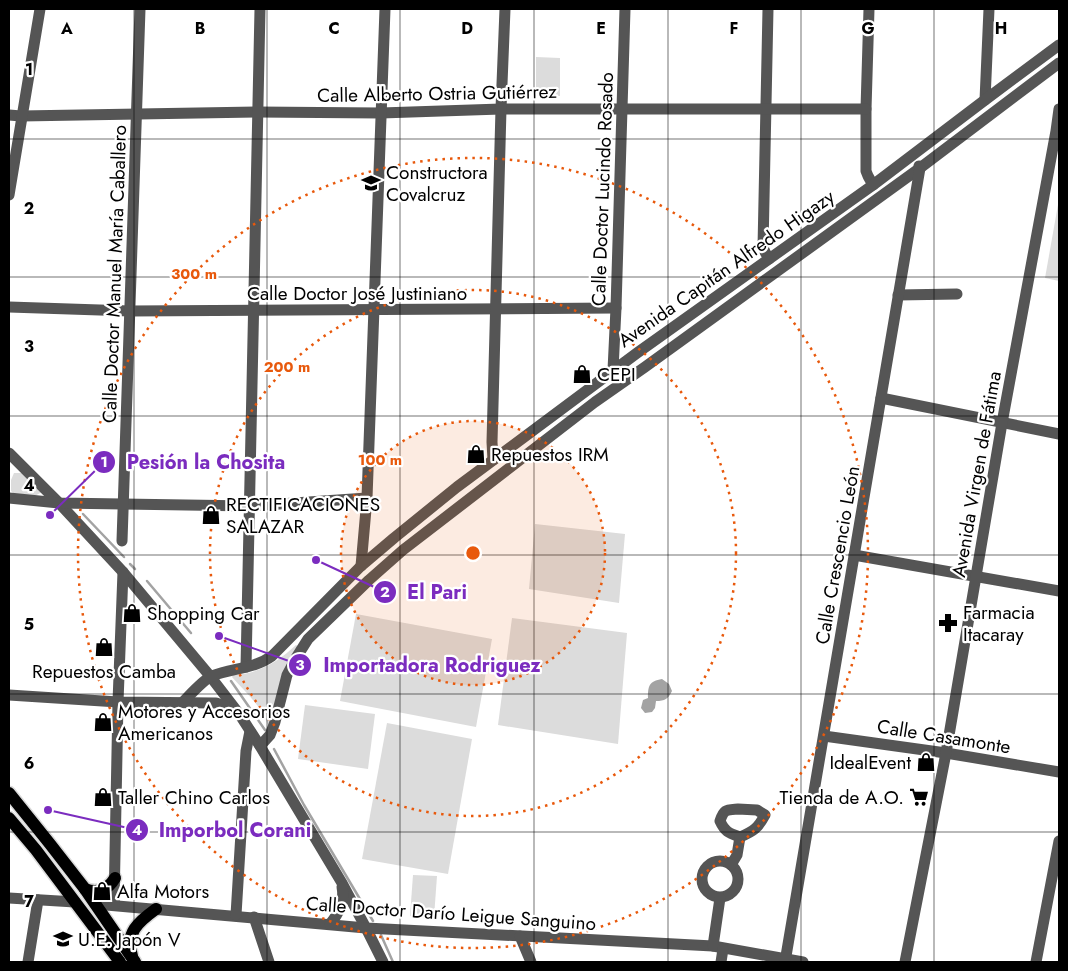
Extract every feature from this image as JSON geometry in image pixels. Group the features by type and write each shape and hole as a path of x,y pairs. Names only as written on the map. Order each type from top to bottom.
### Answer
{"main road":[{"path":"9,793 96,904 131,961"},
{"path":"9,818 36,850 120,962"},
{"path":"50,870 62,880 76,898 96,904"},
{"path":"85,889 99,891 106,889 115,878"},
{"path":"131,961 130,943 135,927 142,919 156,909"}],"street":[{"path":"9,195 40,9"},
{"name":"Calle Doctor Manuel María Caballero","path":"122,541 140,9"},
{"path":"246,667 260,9"},
{"path":"361,566 367,498 385,9"},
{"path":"493,460 504,9"},
{"name":"Calle Doctor Lucindo Rosado","path":"613,370 625,9"},
{"path":"768,9 764,247 769,259"},
{"path":"869,9 866,171 873,185"},
{"path":"985,100 988,9"},
{"name":"Avenida Capitán Alfredo Higazy","path":"182,702 210,676 266,661 361,566 457,487 636,353 914,155 1059,45"},
{"name":"Avenida Capitán Alfredo Higazy","path":"260,746 270,735 276,722 287,675 308,639 362,586 403,550 595,402 920,168 1059,63"},
{"name":"Calle Alberto Ostria Gutiérrez","path":"9,115 257,112 381,113 501,109 622,108 866,109"},
{"name":"Avenida Virgen de Fátima","path":"905,962 946,753 1002,423 1058,133 1059,109"},
{"path":"914,155 920,168"},
{"name":"Calle Crescencio León","path":"785,961 920,168"},
{"path":"898,295 957,294"},
{"name":"Calle Doctor José Justiniano","path":"9,307 130,311 616,308"},
{"path":"636,353 645,367"},
{"path":"881,398 1059,434"},
{"path":"9,453 59,503 123,572 240,715 369,928 382,962"},
{"path":"9,498 59,503 250,506 367,498"},
{"path":"854,555 1059,591"},
{"path":"114,905 123,572"},
{"path":"9,695 118,702 216,703 240,715"},
{"path":"236,916 246,751 250,731"},
{"name":"Calle Casamonte","path":"824,736 946,753 1059,772"},
{"path":"731,865 737,855 740,837"},
{"path":"1036,962 1059,840"},
{"path":"714,862 726,862 731,865 738,874 739,880 735,891 731,895 720,898 708,893 702,882 704,870 714,862"},
{"path":"330,924 340,909 343,892 342,883"},
{"path":"9,898 74,902"},
{"path":"720,898 718,948 721,962"},
{"path":"28,962 38,900"},
{"name":"Calle Doctor Darío Leigue Sanguino","path":"96,904 369,928 718,948 785,961 803,962"},
{"path":"254,917 269,962"},
{"path":"520,936 531,962"}],"shaded area":[{"path":"536,57 560,58 560,96 536,96"},
{"path":"1059,199 1059,281 1045,278"},
{"path":"14,473 23,473 42,492 33,497 16,496 11,491 11,480"},
{"path":"535,524 625,534 619,603 529,589"},
{"path":"356,614 492,639 476,727 340,701"},
{"path":"512,618 627,633 618,744 498,725"},
{"path":"296,645 299,647 268,726 258,706 232,677 233,675 259,670 267,666 282,657"},
{"path":"662,679 669,684 672,691 666,699 656,701 652,712 645,713 641,708 643,700 648,698 650,685 654,681"},
{"path":"305,705 375,714 368,769 298,759"},
{"path":"387,723 472,739 448,874 362,859"},
{"path":"413,875 437,876 434,917 410,916"}],"waterway":[{"path":"83,514 124,557"},
{"path":"130,564 135,569"},
{"path":"147,581 191,633"},
{"path":"231,681 265,730"},
{"path":"274,749 304,805 373,921"},
{"path":"381,935 393,962"}],"place":[{"name":"Constructora Covalcruz","path":"371,183"},
{"name":"CEPI","path":"582,374"},
{"name":"Repuestos IRM","path":"476,454"},
{"name":"Pesión la Chosita","path":"50,515"},
{"name":"RECTIFICACIONES SALAZAR","path":"211,515"},
{"name":"El Pari","path":"316,560"},
{"name":"Shopping Car","path":"132,613"},
{"name":"Farmacia Itacaray","path":"948,623"},
{"name":"Importadora Rodriguez","path":"219,636"},
{"name":"Repuestos Camba","path":"104,647"},
{"name":"Motores y Accesorios Americanos","path":"103,722"},
{"name":"IdealEvent","path":"926,762"},
{"name":"Taller Chino Carlos","path":"103,797"},
{"name":"Tienda de A.O.","path":"919,797"},
{"name":"Imporbol Corani","path":"48,810"},
{"name":"Alfa Motors","path":"102,891"},
{"name":"U.E. Japón V","path":"63,939"}]}
